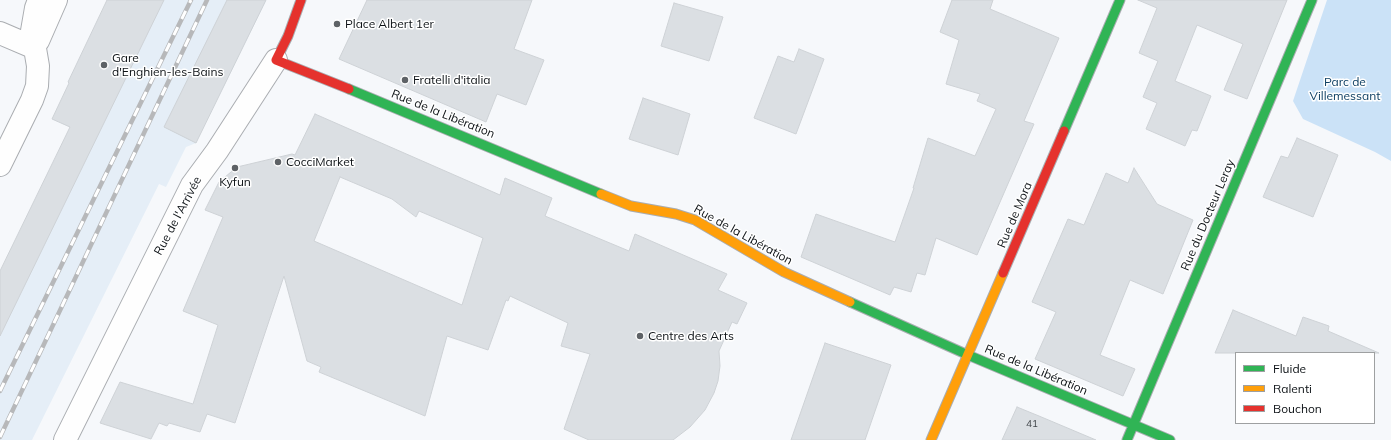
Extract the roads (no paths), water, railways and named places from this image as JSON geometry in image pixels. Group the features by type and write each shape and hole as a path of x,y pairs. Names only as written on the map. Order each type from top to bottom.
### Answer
{"main road":[{"name":"Rue de l'Arrivée","path":"276,60 288,36 302,0"},
{"name":"Rue de Mora","path":"931,440 1120,0"},
{"name":"Rue du Docteur Leray","path":"1127,440 1312,0"},
{"name":"Rue de la Libération","path":"276,60 389,105 631,206 676,214 695,220 784,272 968,355 1170,440"}],"street":[{"path":"0,165 32,100 37,86 38,66 32,31 39,0"},
{"path":"35,48 56,0"},
{"path":"0,33 35,48"},
{"name":"Rue de l'Arrivée","path":"65,440 192,185 276,60"}],"railway":[{"path":"0,391 191,0"},
{"path":"0,437 207,0"}],"place":[{"name":"Place Albert 1er","path":"337,24"},
{"name":"Gare d'Enghien-les-Bains","path":"104,65"},
{"name":"Fratelli d'italia","path":"405,80"},
{"name":"CocciMarket","path":"278,162"},
{"name":"Kyfun","path":"235,168"},
{"name":"Centre des Arts","path":"640,336"}],"park label":[{"name":"Parc de Villemessant","path":"1345,89"}]}
